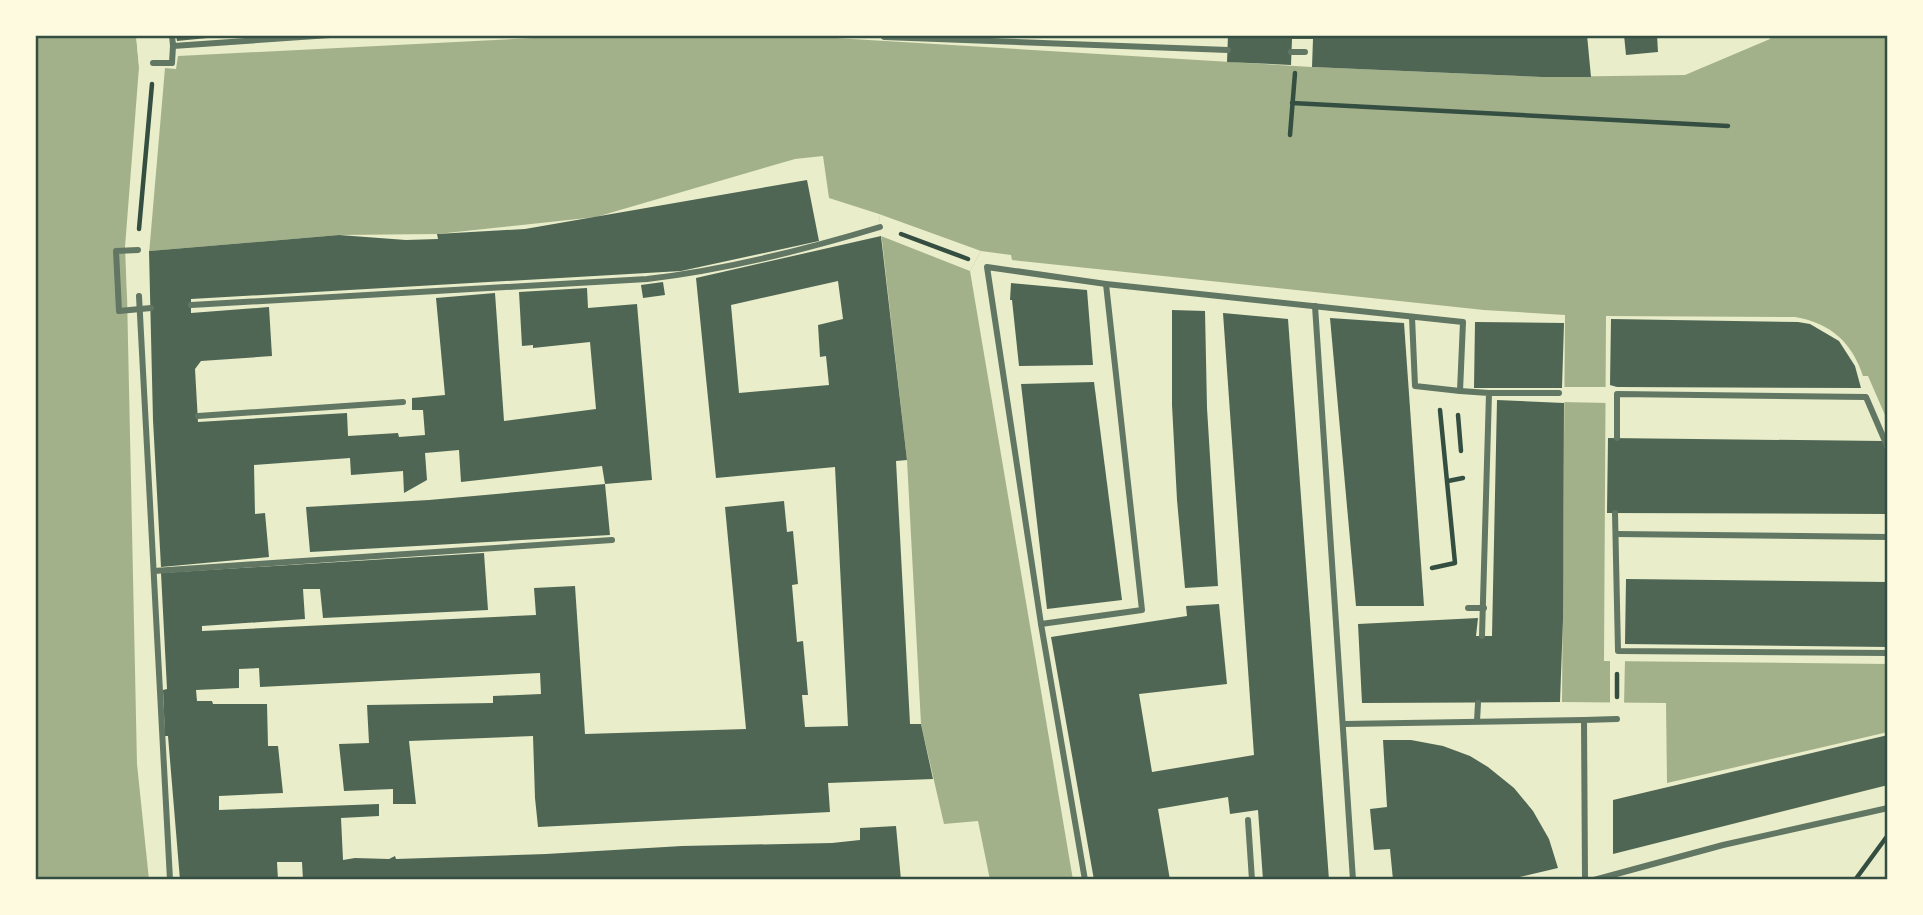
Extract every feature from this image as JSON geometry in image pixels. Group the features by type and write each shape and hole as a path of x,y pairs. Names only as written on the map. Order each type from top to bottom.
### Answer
{"street":[{"path":"153,63 172,64 172,35"},
{"path":"173,46 330,35"},
{"path":"882,35 1228,50"},
{"path":"1294,52 1306,52"},
{"path":"191,305 647,279 720,267 829,242 880,227"},
{"path":"138,250 116,251 119,311 150,308"},
{"path":"1085,880 1041,624 987,267 1106,284 1463,322 1460,391"},
{"path":"1041,624 1142,610 1106,284"},
{"path":"139,296 149,421 170,880"},
{"path":"1315,306 1353,880"},
{"path":"1412,317 1415,386 1489,393 1559,393"},
{"path":"1482,636 1489,393"},
{"path":"1616,438 1617,394 1866,397 1888,448"},
{"path":"198,416 403,402"},
{"path":"1615,513 1618,651 1888,653"},
{"path":"1616,534 1888,537"},
{"path":"154,571 612,540"},
{"path":"1468,608 1484,608"},
{"path":"1477,720 1478,703"},
{"path":"1344,724 1617,719"},
{"path":"1584,720 1585,880"},
{"path":"1594,880 1723,845 1888,808"},
{"path":"1248,820 1252,880"}],"path":[{"path":"1290,135 1294,52"},
{"path":"138,250 153,63"},
{"path":"1292,103 1728,127"},
{"path":"880,227 987,267"},
{"path":"1448,481 1463,478 1458,410 1449,398 1449,390"},
{"path":"1429,406 1440,407 1455,563 1432,568"},
{"path":"1617,719 1618,651"},
{"path":"1855,880 1888,835"}],"shaded area":[{"path":"35,35 136,35 139,66 176,69 178,56 593,35 786,35 1312,67 1542,77 1685,75 1770,39 1769,35 1888,35 1888,422 1868,376 1863,376 1853,353 1838,336 1819,324 1795,317 1606,316 1604,661 1888,664 1888,732 1667,783 1666,703 1562,702 1565,315 1484,310 1012,260 1011,255 981,251 970,271 1073,880 990,880 978,821 944,824 921,724 907,460 879,214 829,198 823,156 795,159 596,217 437,234 339,235 149,251 126,247 137,764 149,880 35,880"}],"pier":[{"path":"136,35 139,35 142,63 165,64 165,68 149,254 129,251 130,297 127,297 125,247 139,67"},
{"path":"879,214 981,251 970,271 881,236"},
{"path":"1561,387 1609,387 1609,403 1561,402"},
{"path":"1610,658 1625,658 1624,706 1610,706"}],"building":[{"path":"176,35 218,35 218,37 177,41"},
{"path":"1228,35 1587,35 1591,77 1312,67 1313,39 1292,39 1291,65 1227,62"},
{"path":"1624,35 1657,35 1658,52 1626,55"},
{"path":"807,180 819,241 681,271 191,299 191,313 269,307 272,356 201,361 195,369 198,422 347,413 348,436 398,433 399,437 425,435 423,410 412,410 412,398 445,395 436,298 495,293 504,421 596,409 590,342 533,348 533,345 522,346 519,292 587,288 588,308 637,304 652,480 605,484 602,466 461,482 459,450 425,453 427,480 404,493 403,471 351,475 350,458 254,465 255,514 265,513 269,557 161,567 153,420 149,251 339,235 406,240 438,239 437,234 525,229"},
{"path":"881,236 907,460 896,461 910,724 921,724 933,779 828,783 830,812 538,827 533,736 409,741 416,804 393,804 393,789 344,791 339,744 369,743 367,705 493,703 493,696 541,694 540,673 260,687 259,668 239,669 239,688 196,690 197,701 212,701 213,704 267,704 268,746 278,746 283,793 219,796 219,810 379,804 379,816 341,818 343,860 389,859 395,856 396,859 546,854 682,846 832,843 860,840 860,828 896,826 901,880 303,880 302,862 277,862 278,880 180,880 168,736 165,736 163,690 167,689 161,573 484,553 488,610 323,618 320,589 303,589 305,619 202,626 202,631 536,615 534,588 575,586 585,734 746,729 725,507 784,501 787,532 793,531 798,584 792,585 797,642 803,641 808,695 802,695 805,727 848,726 835,467 716,478 696,278","holes":["838,281 843,319 818,325 820,357 826,356 829,385 739,393 731,305"]},
{"path":"663,282 665,295 643,298 641,285"},
{"path":"1011,283 1087,290 1093,365 1019,366 1010,300"},
{"path":"1172,310 1205,311 1207,408 1218,586 1185,588 1172,405"},
{"path":"1223,313 1288,319 1329,880 1263,880 1258,810 1230,814 1228,797 1158,809 1170,880 1094,880 1051,637 1187,616 1186,606 1219,604 1227,684 1139,694 1152,772 1254,755"},
{"path":"1330,318 1404,323 1424,606 1356,606"},
{"path":"1611,319 1810,324 1839,341 1855,366 1861,388 1617,387 1610,385"},
{"path":"1475,322 1564,323 1562,388 1474,388"},
{"path":"1094,382 1122,600 1047,609 1021,384"},
{"path":"1497,400 1564,403 1560,702 1362,703 1358,624 1478,618 1476,636 1492,636"},
{"path":"1608,438 1883,441 1888,459 1888,514 1607,513"},
{"path":"605,484 610,535 310,552 306,507 429,500"},
{"path":"1626,579 1888,582 1888,647 1625,644"},
{"path":"1888,735 1888,785 1613,854 1613,800"},
{"path":"1383,740 1411,740 1443,746 1470,756 1488,767 1514,788 1533,811 1549,839 1558,868 1507,880 1393,880 1390,849 1374,850 1370,809 1387,807"}]}
